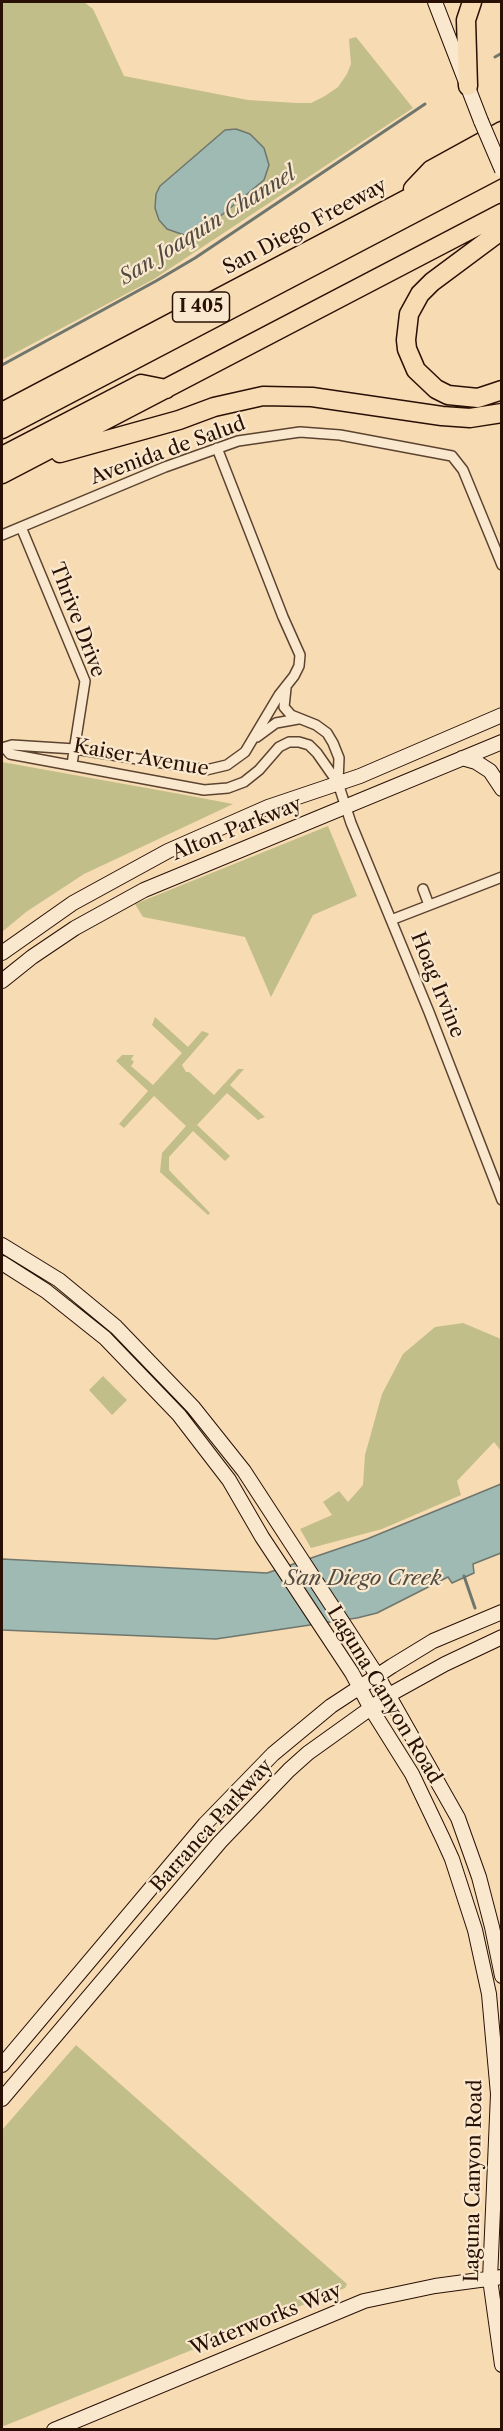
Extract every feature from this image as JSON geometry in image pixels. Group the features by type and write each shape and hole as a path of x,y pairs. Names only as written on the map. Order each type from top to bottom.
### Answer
{"highway":[{"path":"468,86 465,20 472,2"},
{"path":"399,203 431,171 501,131"},
{"name":"San Diego Freeway","path":"2,412 501,149"},
{"name":"San Diego Freeway","path":"2,429 501,168"},
{"path":"2,474 501,213"},
{"path":"501,230 432,282 420,294 409,314 406,340 407,349 416,370 436,389 448,395 478,398 501,390"},
{"path":"2,456 141,384 166,389"},
{"path":"21,464 179,420 214,407 263,396 312,396 451,417 470,418 501,413"}],"main road":[{"path":"435,2 501,168"},
{"name":"Alton Parkway","path":"2,953 66,908 168,851 268,807 360,776 501,715"},
{"name":"Alton Parkway","path":"2,981 66,934 132,896 501,742"},
{"path":"462,758 490,771 501,789"},
{"name":"Laguna Canyon Road","path":"2,1245 59,1280 116,1327 143,1354 219,1438 297,1552 377,1675 458,1818 479,1877 492,1927 501,1976"},
{"name":"Laguna Canyon Road","path":"2,1263 46,1291 105,1338 179,1415 229,1480 274,1556 323,1629 412,1774 452,1859 475,1930 489,1994 498,2094 496,2278 501,2365"},
{"name":"Barranca Parkway","path":"2,2065 205,1824 273,1754 358,1687 377,1675 433,1641 501,1612"},
{"name":"Barranca Parkway","path":"2,2099 254,1804 308,1753 389,1695 501,1637"},
{"name":"Waterworks Way","path":"54,2430 364,2301 435,2286 496,2278"}],"street":[{"name":"Avenida de Salud","path":"2,535 165,467 217,448 257,437 300,432 340,435 443,453 458,460 501,565"},
{"name":"Kaiser Avenue","path":"217,448 300,655 299,666 286,688 270,708 251,743"},
{"name":"Thrive Drive","path":"21,527 85,681 72,765"},
{"path":"286,688 284,707 291,715 316,724 327,733 333,743 339,758 338,783"},
{"name":"Kaiser Avenue","path":"3,748 12,745 75,748 206,770 218,768 237,759 263,730 276,723 301,719"},
{"name":"Kaiser Avenue","path":"3,748 10,754 204,790 228,788 251,777 279,747 288,742 299,742 309,745 317,753 338,783"},
{"name":"Hoag Irvine","path":"338,783 345,806 501,1200"},
{"path":"391,920 501,877"},
{"path":"423,889 429,905"}],"shaded area":[{"path":"2,2 84,2 93,9 124,76 248,100 311,103 325,96 338,87 347,74 351,64 349,39 356,37 413,108 154,279 2,360"},
{"path":"2,762 233,804 84,874 26,912 2,932"},
{"path":"328,826 357,896 313,915 271,997 245,937 143,917 135,904"},
{"path":"155,1017 188,1047 202,1031 208,1033 182,1065 186,1072 189,1072 214,1095 238,1069 244,1069 230,1085 265,1117 258,1120 227,1093 197,1125 230,1156 225,1161 193,1131 169,1157 169,1170 210,1213 208,1215 160,1172 162,1153 186,1126 154,1096 124,1128 119,1124 148,1091 116,1061 122,1055 134,1055 131,1059 134,1062 131,1066 153,1085 182,1053 152,1025"},
{"path":"463,1323 501,1339 501,1451 494,1442 457,1481 461,1495 382,1529 311,1548 300,1529 332,1515 323,1502 339,1491 348,1502 363,1485 365,1455 382,1394 403,1354 435,1327"},
{"path":"103,1376 127,1400 112,1415 89,1390"},
{"path":"76,2045 347,2284 345,2288 4,2426 2,2425 2,2130"}],"water":[{"path":"236,129 250,134 264,148 269,165 264,180 200,233 191,236 167,229 159,220 155,208 156,194 160,186 225,130"},
{"name":"San Diego Creek","path":"501,1484 501,1553 473,1564 474,1573 452,1583 448,1577 377,1613 216,1639 2,1630 2,1559 267,1573 367,1539"}],"waterway":[{"name":"San Joaquin Channel","path":"495,57 502,53"},
{"name":"San Joaquin Channel","path":"2,365 195,258 425,104"},
{"path":"464,1576 475,1608"}]}
